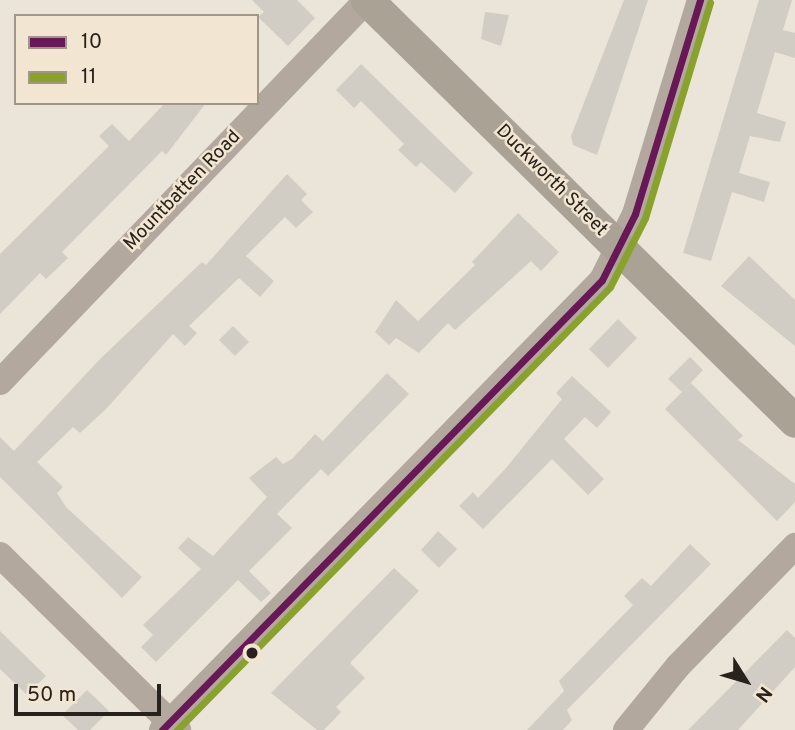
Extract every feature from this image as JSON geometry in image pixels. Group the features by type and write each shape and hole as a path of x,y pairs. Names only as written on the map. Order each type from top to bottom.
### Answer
{"main road":[{"name":"Duckworth Street","path":"367,0 795,421"}],"street":[{"name":"Mountbatten Road","path":"0,382 367,0"},
{"path":"0,555 170,727 602,280 635,214 700,0"},
{"path":"626,730 678,666 795,546"}],"building":[{"path":"252,0 297,0 315,18 288,46 259,18 264,12"},
{"path":"624,0 648,0 597,155 573,145 571,136"},
{"path":"759,0 792,0 783,30 795,33 795,58 775,52 757,113 786,122 780,142 750,136 739,173 770,182 764,202 732,192 711,261 683,253"},
{"path":"485,12 509,15 501,46 481,39"},
{"path":"361,64 473,173 455,193 421,162 416,167 398,150 404,144 361,101 354,108 336,90"},
{"path":"163,105 204,105 166,155 162,151 62,252 68,258 46,279 40,273 0,314 0,254 109,146 99,136 112,124 129,141"},
{"path":"287,174 307,194 301,200 313,212 296,228 285,217 246,256 274,281 260,297 239,278 189,326 197,333 185,346 173,334 107,408 80,433 73,427 37,462 63,487 57,493 66,507 142,577 122,598 0,477 0,437 14,451 100,359 202,262 206,265"},
{"path":"518,213 559,252 541,271 531,261 455,330 448,323 419,353 396,338 389,345 375,332 396,300 418,321 475,265 472,262"},
{"path":"749,256 795,300 795,346 721,286"},
{"path":"618,319 637,338 608,368 589,349"},
{"path":"233,326 249,342 235,356 219,340"},
{"path":"690,357 703,370 682,392 668,379"},
{"path":"387,373 409,394 328,476 321,469 277,514 292,528 249,571 271,593 261,602 238,580 156,662 141,647 153,635 143,625 201,569 178,548 188,537 213,556 267,497 249,478 276,457 283,464 292,459 315,434 323,441"},
{"path":"572,376 611,412 597,428 585,417 564,439 604,479 588,495 552,459 483,529 459,506 473,492 478,498 506,468 562,399 556,393"},
{"path":"691,383 743,436 738,440 795,484 795,502 777,521 665,409"},
{"path":"438,531 457,549 439,568 421,550"},
{"path":"690,544 711,564 567,710 572,720 563,730 527,730 564,691 559,681 633,605 624,596 642,578 651,586"},
{"path":"394,568 419,591 350,663 365,678 336,707 341,712 324,730 317,730 271,693"},
{"path":"787,630 795,638 795,667 738,730 688,730"},
{"path":"0,631 46,676 27,695 0,669"},
{"path":"87,690 109,711 90,730 78,730 62,715"}],"transit line":[{"name":"10","path":"162,730 602,280 635,214 700,0"},
{"name":"11","path":"177,730 610,287 645,218 710,3"}]}
